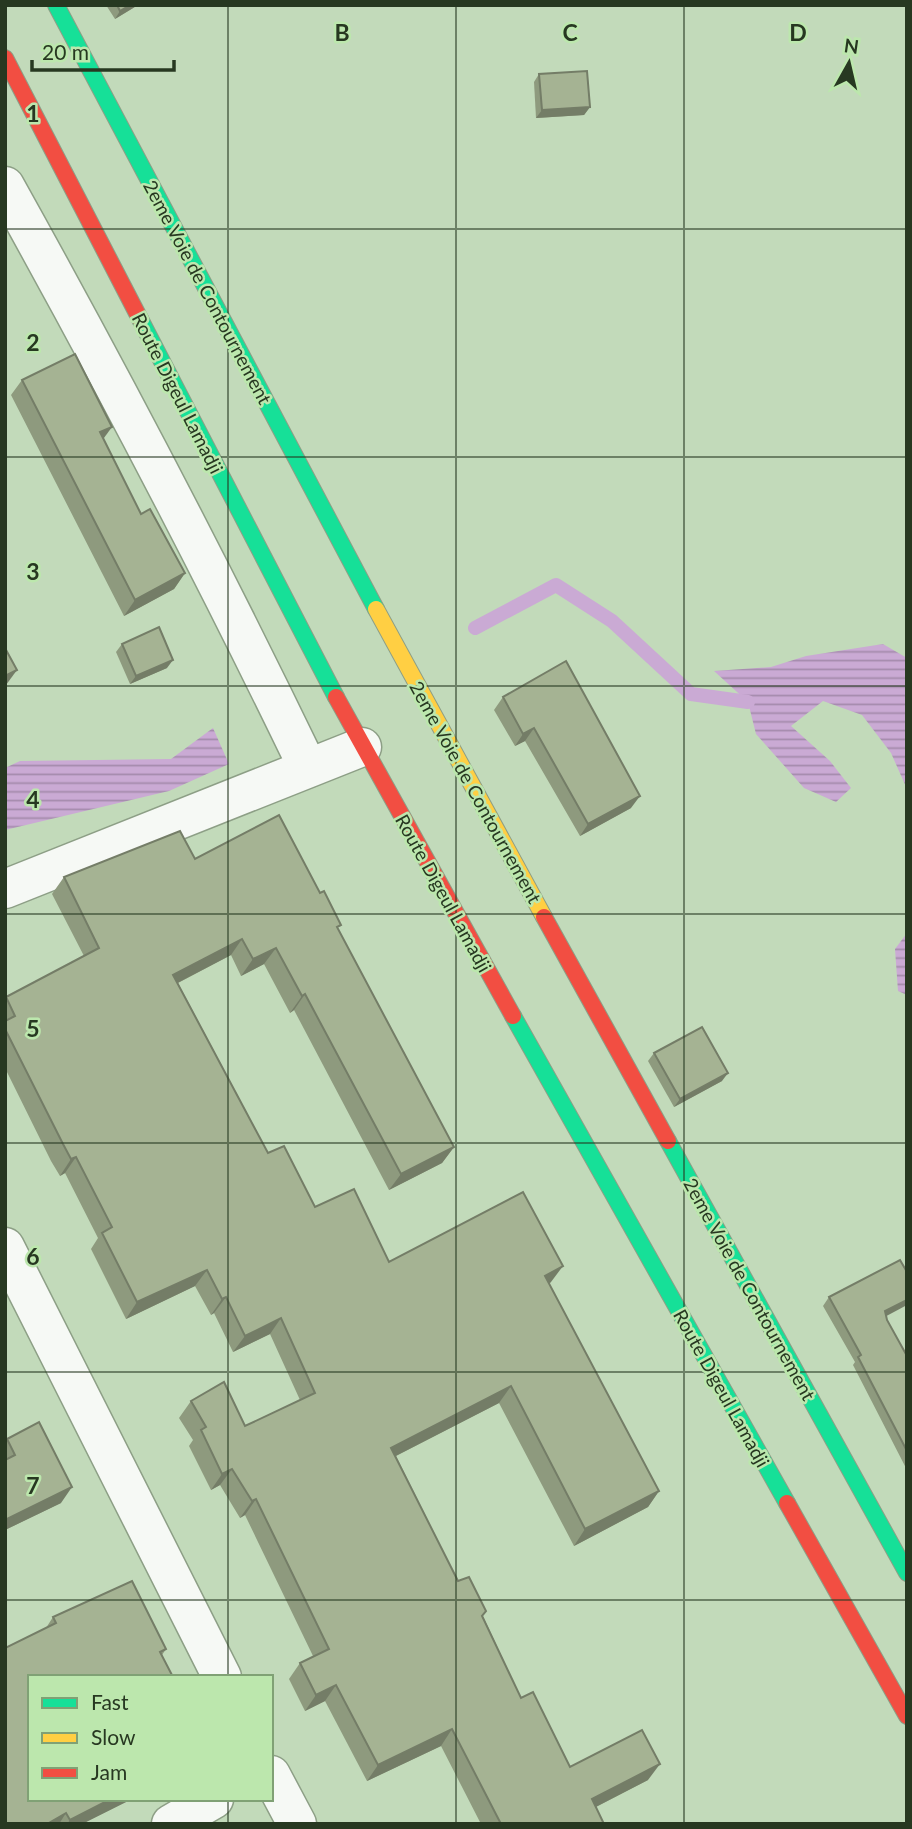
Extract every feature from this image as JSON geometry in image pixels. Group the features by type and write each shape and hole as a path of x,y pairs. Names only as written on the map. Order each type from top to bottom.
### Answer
{"main road":[{"name":"2eme Voie de Contournement","path":"56,5 430,712 907,1573"},
{"name":"Route Digeul Lamadji","path":"5,58 362,747 907,1716"}],"street":[{"path":"5,186 100,357 218,583 308,768"},
{"path":"5,889 362,747"},
{"path":"5,1247 221,1675"},
{"path":"273,1779 297,1824"},
{"path":"171,1824 211,1801"}],"shaded area":[{"path":"883,644 907,658 907,789 891,753 862,715 823,701 791,726 830,761 851,788 836,802 804,788 756,734 748,702 714,671 771,667 806,656"},
{"path":"213,728 229,764 169,791 5,830 5,768 20,761 171,759"},
{"path":"907,933 907,995 898,991 895,949"}],"building":[{"path":"117,5 130,5 120,11"},
{"path":"587,71 590,107 542,110 539,74"},
{"path":"75,354 112,427 100,432 141,514 150,509 185,573 135,600 22,380"},
{"path":"159,627 173,660 136,676 122,644"},
{"path":"5,648 17,670 5,676"},
{"path":"566,661 640,796 588,824 534,728 523,734 503,697"},
{"path":"279,815 320,893 324,891 341,925 337,927 454,1147 401,1174 305,994 302,996 276,948 253,959 242,939 173,975 268,1153 284,1146 315,1207 354,1189 389,1262 523,1192 563,1266 545,1276 659,1491 585,1529 511,1386 391,1448 458,1581 469,1577 486,1611 482,1616 521,1698 533,1692 570,1767 642,1730 660,1764 592,1799 604,1824 501,1824 452,1729 378,1765 336,1685 316,1695 300,1663 329,1649 256,1499 252,1501 232,1469 222,1474 201,1430 206,1427 191,1401 224,1382 245,1426 315,1393 281,1318 245,1336 226,1297 222,1299 207,1270 137,1302 102,1233 112,1227 76,1157 71,1159 5,1029 5,1021 15,1016 6,997 99,948 64,877 180,831 195,859"},
{"path":"702,1027 728,1073 680,1099 654,1053"},
{"path":"900,1260 907,1272 907,1300 885,1311 887,1320 907,1356 907,1451 858,1357 861,1355 829,1297"},
{"path":"39,1422 72,1487 5,1520 5,1460 15,1455 7,1439"},
{"path":"132,1581 166,1649 160,1652 172,1675 28,1675 28,1801 107,1801 70,1820 66,1813 47,1824 5,1824 5,1648 56,1623 53,1617"}],"waterway":[{"path":"475,628 556,585 612,621 691,694 748,702"}],"traffic: fast":[{"path":"56,5 376,609"},
{"path":"140,319 336,697"},
{"path":"513,1016 787,1503"},
{"path":"668,1141 907,1573"}],"traffic: slow":[{"path":"376,609 544,917"}],"traffic: jam":[{"path":"5,58 140,319"},
{"path":"336,697 513,1016"},
{"path":"544,917 668,1141"},
{"path":"787,1503 907,1716"}]}
